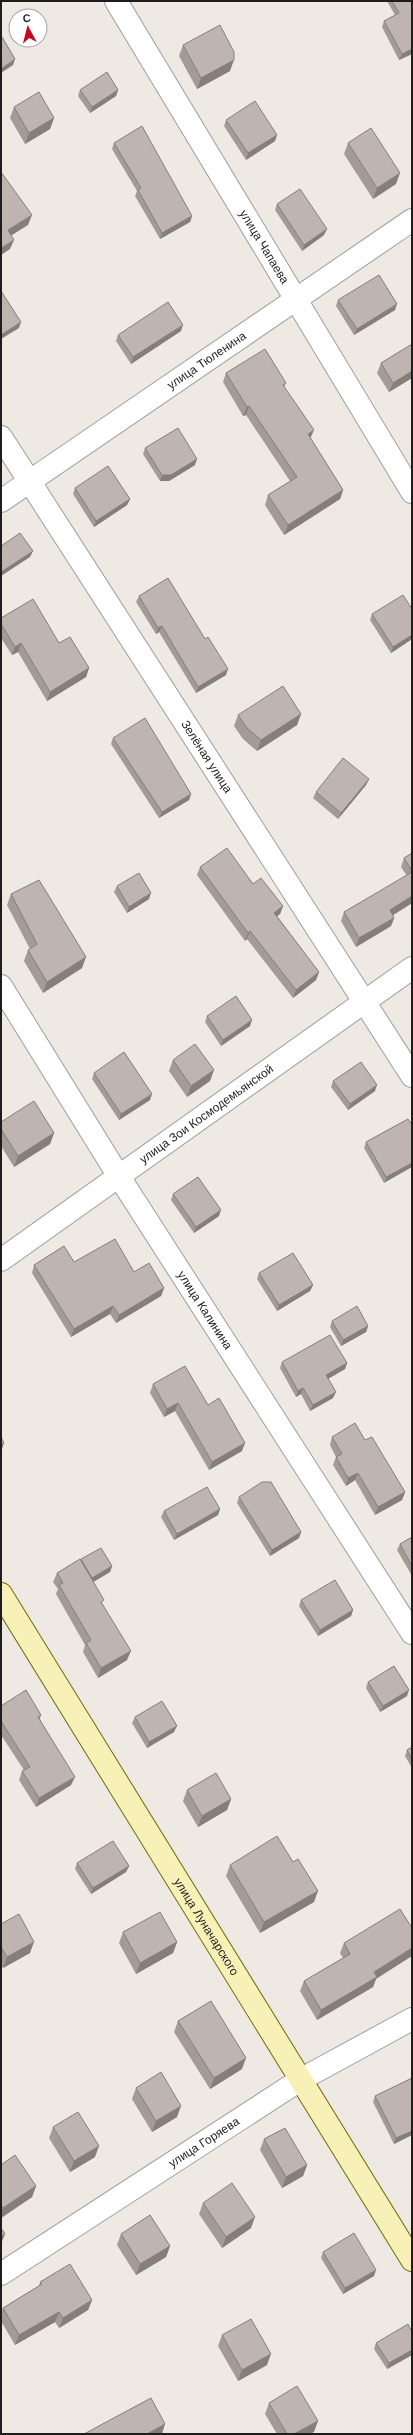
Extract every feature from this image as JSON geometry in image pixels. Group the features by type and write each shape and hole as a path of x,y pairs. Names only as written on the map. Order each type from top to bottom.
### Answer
{"main road":[{"name":"улица Луначарского","path":"1,1594 412,2260"}],"street":[{"name":"улица Чапаева","path":"116,1 412,492"},
{"name":"улица Тюленина","path":"1,501 412,220"},
{"name":"Зелёная улица","path":"1,437 29,483 412,1076"},
{"name":"улица Зои Космодемьянской","path":"1,1260 118,1175 412,968"},
{"name":"улица Калинина","path":"1,986 118,1175 412,1633"},
{"name":"улица Горяева","path":"1,2274 300,2080 412,2019"}],"building":[{"path":"392,1 412,1 412,49 402,54 384,21 399,13"},
{"path":"220,25 234,52 234,60 201,78 183,45"},
{"path":"1,37 2,37 15,59 1,69"},
{"path":"107,72 118,90 92,107 80,90"},
{"path":"39,92 54,118 29,133 14,107"},
{"path":"255,101 277,135 248,153 226,120"},
{"path":"142,126 192,216 162,233 138,190 141,188 114,143"},
{"path":"371,128 400,173 377,188 348,143"},
{"path":"1,172 32,215 8,230 14,240 1,248"},
{"path":"300,189 327,229 304,245 277,204"},
{"path":"379,275 397,304 357,329 338,300"},
{"path":"1,291 21,322 1,335"},
{"path":"168,302 183,325 133,357 118,335"},
{"path":"412,344 412,371 393,383 381,363"},
{"path":"265,349 286,383 283,385 314,430 308,434 343,490 288,525 268,495 297,477 249,406 247,407 226,373"},
{"path":"178,428 197,459 171,475 162,475 145,448"},
{"path":"108,466 130,499 96,521 75,488"},
{"path":"20,533 33,551 1,572 1,546"},
{"path":"168,578 205,639 208,637 228,669 198,687 162,626 158,628 139,596"},
{"path":"403,595 412,609 412,635 393,647 372,614"},
{"path":"33,599 59,643 70,637 89,668 50,692 21,643 15,647 1,624 1,618"},
{"path":"283,686 301,714 261,740 247,728 238,715"},
{"path":"145,718 191,794 162,812 113,738"},
{"path":"343,758 369,779 341,813 316,792"},
{"path":"227,848 253,884 261,878 283,906 274,913 319,972 296,990 250,931 248,933 200,867"},
{"path":"412,853 412,871 404,858"},
{"path":"412,872 412,896 390,910 394,918 359,938 344,912"},
{"path":"139,873 151,893 129,907 117,886"},
{"path":"39,880 86,957 47,982 28,950 37,944 11,894"},
{"path":"236,996 252,1020 223,1040 207,1016"},
{"path":"195,1044 214,1070 191,1086 173,1060"},
{"path":"124,1052 152,1094 121,1114 94,1073"},
{"path":"361,1062 377,1085 350,1104 333,1081"},
{"path":"34,1101 54,1133 18,1156 1,1129 1,1122"},
{"path":"408,1119 412,1125 412,1163 386,1177 366,1142"},
{"path":"198,1177 221,1210 196,1227 173,1194"},
{"path":"115,1239 134,1272 149,1263 164,1288 119,1315 113,1306 74,1329 34,1265 64,1246 74,1262"},
{"path":"293,1253 313,1285 279,1305 259,1273"},
{"path":"357,1306 368,1326 343,1340 332,1321"},
{"path":"330,1335 347,1363 326,1375 336,1392 313,1405 303,1388 298,1391 282,1362"},
{"path":"185,1366 208,1405 219,1398 245,1443 212,1462 178,1403 167,1409 153,1384"},
{"path":"355,1423 365,1440 372,1437 405,1492 378,1507 358,1473 348,1478 336,1457 342,1454 332,1437"},
{"path":"1,1437 4,1443 1,1445"},
{"path":"262,1482 271,1482 301,1532 272,1550 239,1497"},
{"path":"207,1487 220,1509 177,1534 164,1511"},
{"path":"412,1537 412,1566 400,1544"},
{"path":"101,1548 112,1566 92,1578 81,1559"},
{"path":"80,1559 104,1600 101,1602 131,1651 101,1668 86,1643 91,1640 59,1585 63,1583 57,1573"},
{"path":"335,1580 353,1610 320,1630 301,1600"},
{"path":"394,1666 409,1690 383,1706 368,1682"},
{"path":"26,1690 41,1715 38,1717 75,1777 39,1798 22,1771 30,1767 1,1721 1,1706"},
{"path":"162,1701 177,1726 149,1742 135,1717"},
{"path":"412,1747 412,1759 407,1750"},
{"path":"216,1773 231,1799 202,1816 187,1790"},
{"path":"277,1836 293,1862 298,1859 318,1891 264,1922 230,1865"},
{"path":"113,1841 129,1866 93,1888 77,1863"},
{"path":"400,1909 412,1928 412,1948 374,1972 377,1977 321,2010 304,1981 350,1954 344,1943"},
{"path":"160,1912 177,1942 140,1963 123,1932"},
{"path":"19,1914 34,1942 7,1957 1,1947 1,1924"},
{"path":"211,2001 246,2058 214,2078 178,2021"},
{"path":"161,2072 181,2106 156,2121 136,2088"},
{"path":"412,2078 412,2131 396,2138 375,2096"},
{"path":"78,2112 99,2146 74,2161 53,2127"},
{"path":"285,2128 307,2165 286,2177 264,2139"},
{"path":"15,2155 36,2186 3,2208 1,2205 1,2165"},
{"path":"232,2183 255,2217 226,2237 203,2203"},
{"path":"150,2215 170,2246 140,2264 121,2234"},
{"path":"1,2228 5,2234 1,2236"},
{"path":"354,2233 376,2270 345,2288 323,2252"},
{"path":"70,2264 92,2300 63,2318 59,2312 19,2335 3,2308 42,2284 40,2282"},
{"path":"251,2319 271,2354 242,2370 222,2335"},
{"path":"408,2324 412,2332 412,2350 389,2363 376,2343"},
{"path":"297,2386 318,2421 294,2434 287,2434 269,2403"},
{"path":"151,2398 165,2424 147,2434 84,2434"}]}
